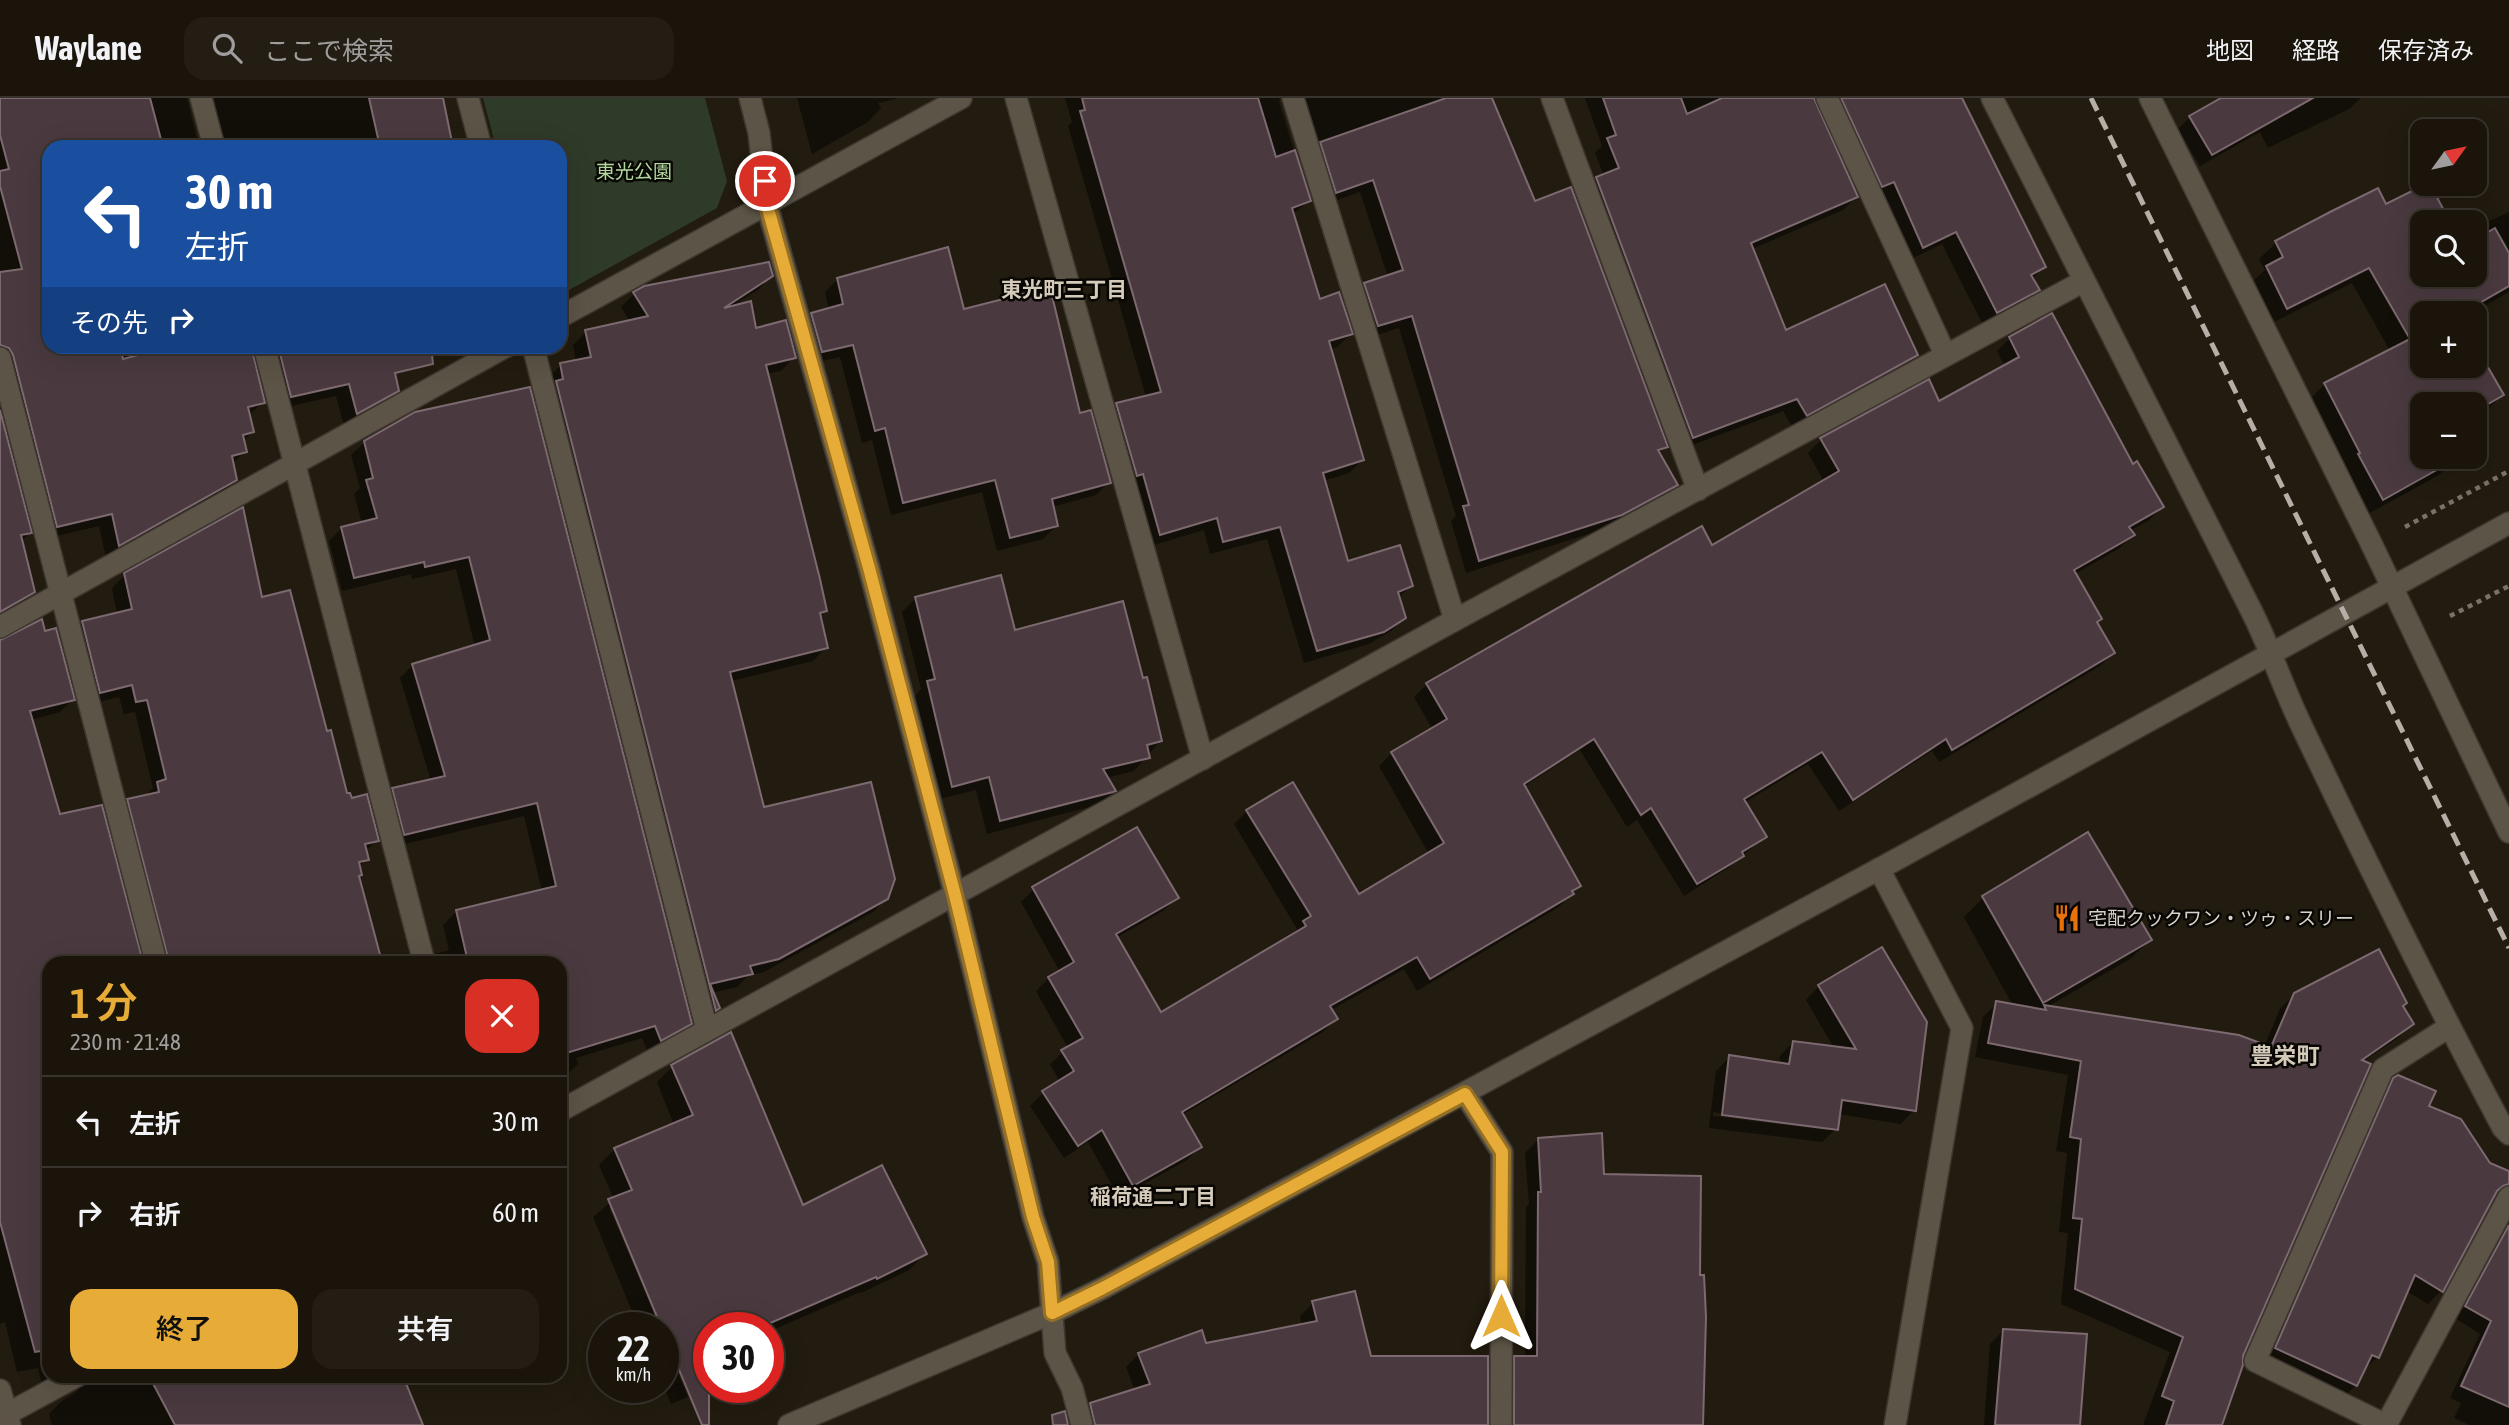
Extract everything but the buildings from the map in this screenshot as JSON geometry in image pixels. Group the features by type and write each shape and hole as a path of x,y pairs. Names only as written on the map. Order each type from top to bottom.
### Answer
{"street":[{"path":"201,98 212,140"},
{"path":"468,98 479,140"},
{"path":"750,98 760,133 767,205 869,568 955,895 1033,1217 1048,1262 1055,1353 1072,1388 1082,1425"},
{"path":"567,313 961,98"},
{"path":"1016,98 1203,759"},
{"path":"1293,98 1455,620"},
{"path":"1552,98 1698,490"},
{"path":"1827,98 1945,354"},
{"path":"1992,98 2272,652 2301,725 2449,1027 2502,1128 2509,1134"},
{"path":"2150,98 2371,543 2509,832"},
{"path":"567,1107 1455,620 2084,281"},
{"path":"266,354 422,956"},
{"path":"0,627 493,354"},
{"path":"535,354 707,1030"},
{"path":"0,358 154,956"},
{"path":"789,1425 1052,1313 1103,1288 1879,869 2509,523"},
{"path":"1879,869 1962,1028 1895,1425"},
{"path":"2449,1027 2383,1069 2255,1361 2386,1425 2509,1197"},
{"path":"1465,1094 1502,1152 1501,1425"},
{"path":"0,1390 8,1419 66,1383"}],"path":[{"path":"2371,543 2509,471"},
{"path":"2414,634 2509,586"}],"green space":[{"name":"東光公園","path":"483,98 705,98 727,181 717,208 567,291 567,140 494,140"}],"railway":[{"path":"2091,98 2509,948"}],"place":[{"name":"宅配クックワン・ツゥ・スリー","path":"2067,918"}],"district":[{"name":"東光町三丁目","path":"1064,290"},
{"name":"豊栄町","path":"2285,1056"},
{"name":"稲荷通二丁目","path":"1153,1197"}],"route":[{"path":"765,181 767,205 869,568 955,895 1033,1217 1048,1262 1052,1313 1465,1094 1502,1152 1501,1316"}]}
